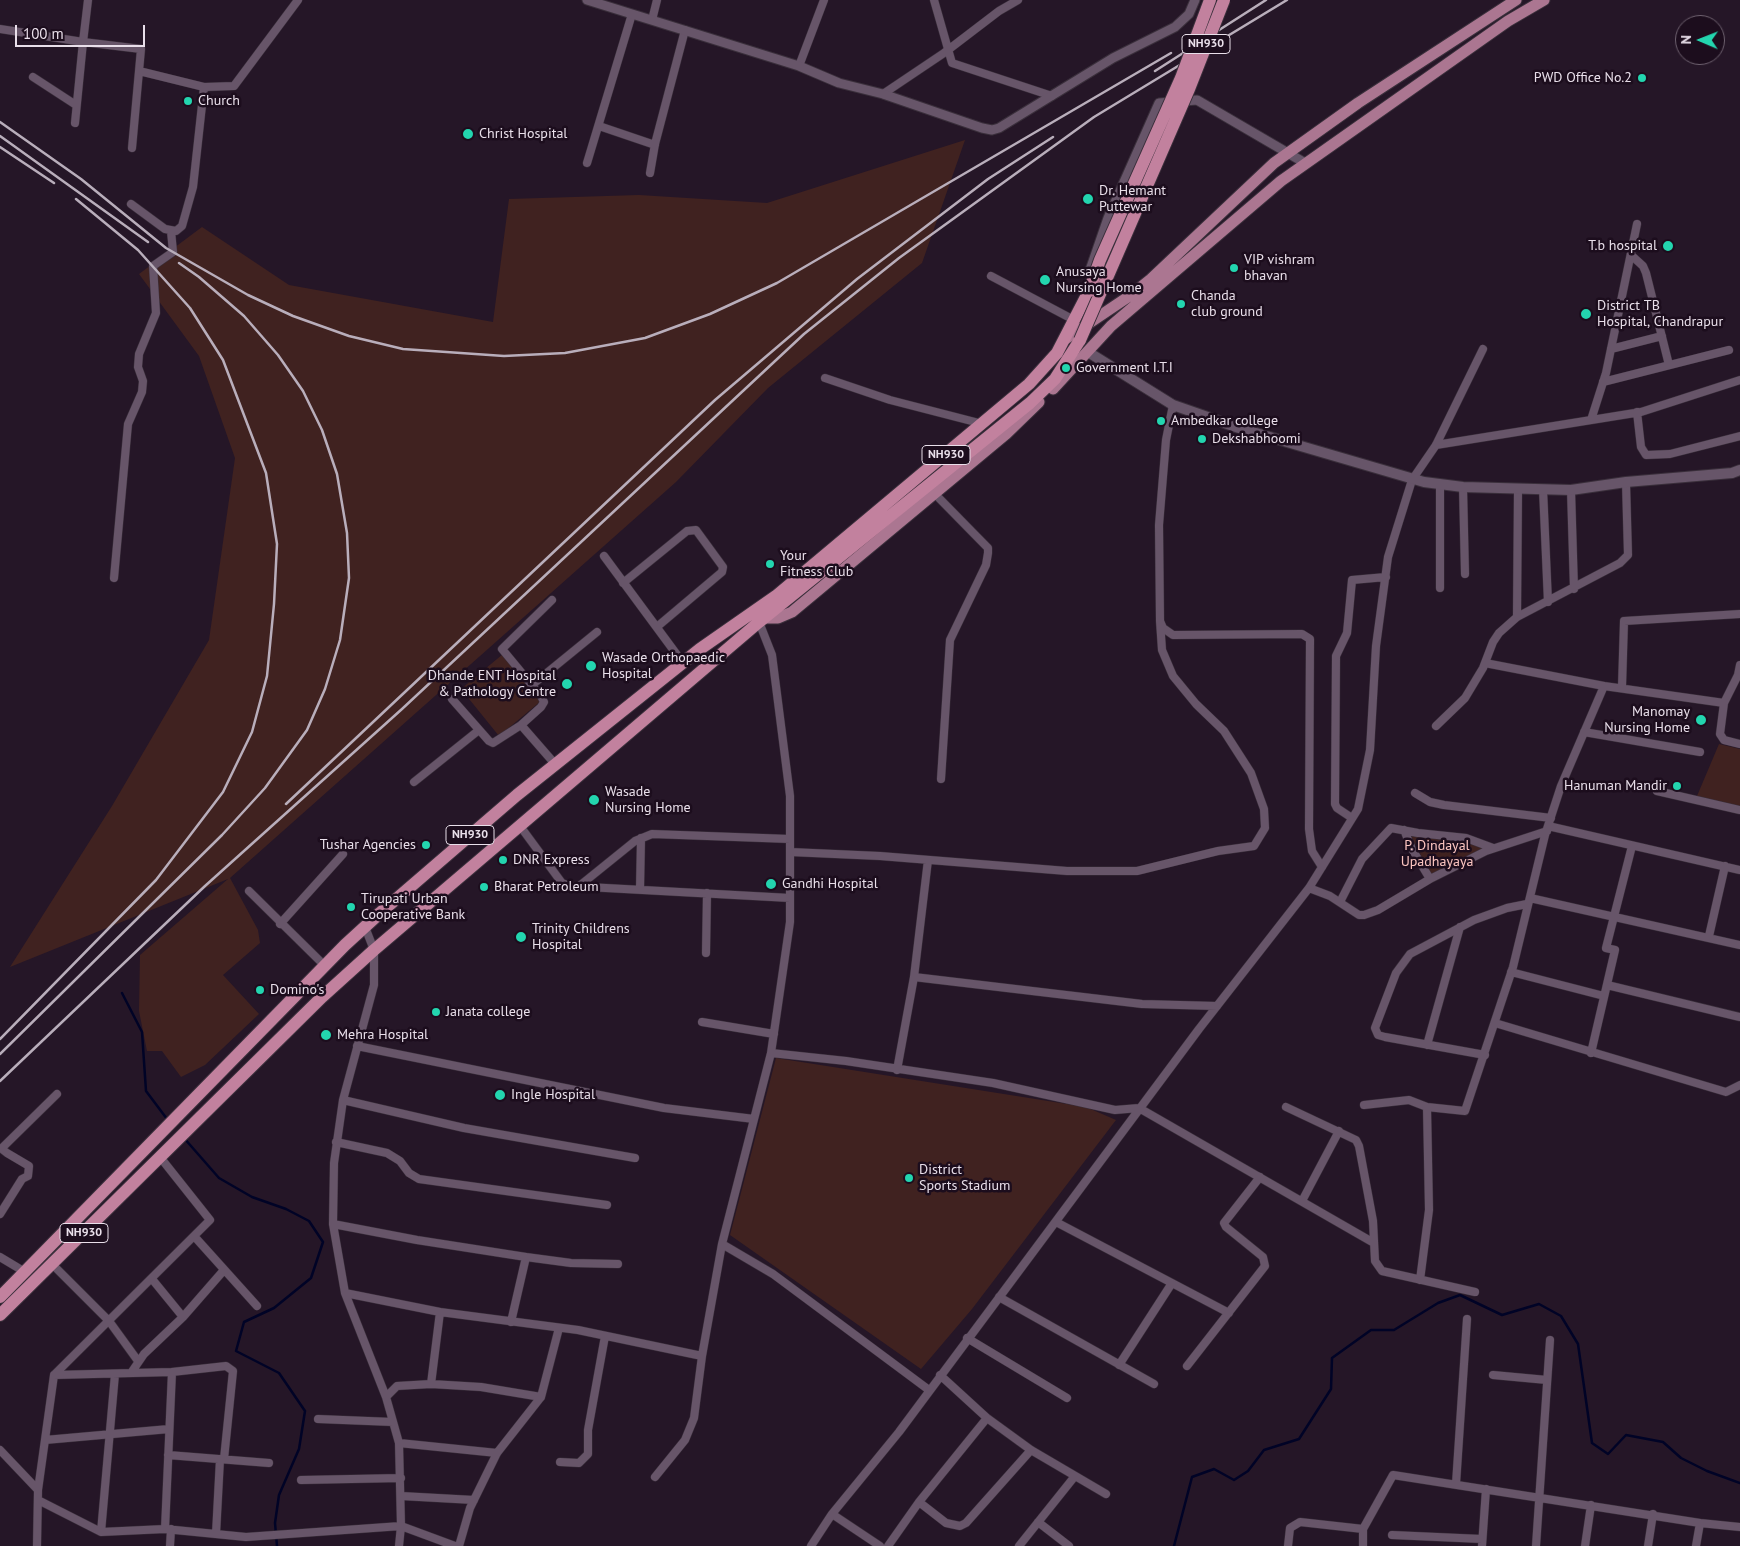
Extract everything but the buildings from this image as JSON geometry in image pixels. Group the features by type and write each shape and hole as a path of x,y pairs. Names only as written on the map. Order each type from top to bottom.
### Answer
{"highway":[{"name":"NH930","path":"0,1297 365,927 555,764 683,663 776,596 1029,384 1057,353 1089,291 1100,260 1181,78 1210,0"},
{"name":"NH930","path":"0,1315 53,1265 203,1113 322,997 374,950 762,620 874,527 1023,409 1055,378 1080,340 1189,89 1224,0"}],"main road":[{"path":"1064,340 1131,295 1151,279 1288,152 1453,39 1516,0"},
{"path":"762,620 778,618 792,612 1006,434 1049,393 1111,326 1305,163 1508,21 1544,0"},
{"path":"1334,120 1345,136"},
{"path":"1088,352 1172,405 1239,428 1412,480 1463,487 1571,490 1626,482 1739,473"}],"street":[{"path":"75,123 82,42 88,0"},
{"path":"139,71 204,87 234,86 298,0"},
{"path":"590,0 799,66 838,83 883,94 988,130 1000,128 1112,58 1181,23 1189,14 1194,0"},
{"path":"652,20 657,0"},
{"path":"799,66 824,0"},
{"path":"934,0 952,63 1052,96"},
{"path":"883,94 999,11 1018,0"},
{"path":"587,163 632,14"},
{"path":"0,30 141,49 132,148"},
{"path":"650,173 655,145 685,30"},
{"path":"32,77 76,105"},
{"path":"131,204 165,229 171,231 179,230 182,226 188,211 196,167 204,87"},
{"path":"1080,308 1094,256 1159,103 1197,100 1305,163"},
{"path":"599,126 655,145"},
{"path":"1591,420 1611,350 1636,224"},
{"path":"114,578 128,424 142,392 143,381 138,367 139,354 156,313 153,266 173,252 171,231"},
{"path":"1631,255 1643,266 1646,273 1669,365"},
{"path":"991,276 1074,320"},
{"path":"1611,350 1662,336"},
{"path":"812,1546 832,1514 899,1432 940,1374 1056,1222 1139,1108 1309,888 1358,809 1370,750 1376,646 1388,557 1412,480 1436,445 1482,349"},
{"path":"1603,382 1729,350"},
{"path":"825,378 890,400 983,424"},
{"path":"1436,445 1637,412 1740,380"},
{"path":"790,852 1067,871 1138,871 1218,851 1254,846 1265,828 1264,809 1251,773 1224,731 1196,704 1173,676 1162,650 1159,525 1166,440 1172,405"},
{"path":"1637,412 1641,447 1646,455 1670,454 1740,436"},
{"path":"1436,726 1465,698 1485,663 1493,642 1517,617 1574,589 1620,563 1628,554 1626,482"},
{"path":"1440,485 1440,588"},
{"path":"1463,487 1465,574"},
{"path":"1543,489 1548,602"},
{"path":"1517,617 1518,490"},
{"path":"1571,490 1574,589"},
{"path":"934,493 988,548 986,565 950,640 941,780"},
{"path":"623,583 687,531 696,530 723,567 722,572 658,626"},
{"path":"604,556 658,626 683,663"},
{"path":"1352,818 1337,808 1335,804 1336,656 1347,633 1352,580 1386,577"},
{"path":"452,699 488,741 494,743 521,725 544,702 502,648 552,600"},
{"path":"1622,687 1624,621 1740,614"},
{"path":"655,1477 690,1431 694,1418 702,1356 722,1244 771,1053 790,922 790,796 772,655 762,620"},
{"path":"1160,621 1163,628 1173,634 1302,634 1310,639 1309,829 1312,851 1322,868"},
{"path":"532,685 596,632"},
{"path":"1485,663 1604,686 1622,687 1724,703"},
{"path":"1740,665 1739,675 1724,703 1720,734 1728,742 1740,744"},
{"path":"1364,1105 1409,1100 1427,1107 1466,1112 1511,972 1547,829 1561,786 1604,686"},
{"path":"521,725 555,764"},
{"path":"414,782 479,730"},
{"path":"1584,732 1700,752"},
{"path":"1657,791 1740,810"},
{"path":"1415,793 1430,802 1444,805 1551,818"},
{"path":"520,826 562,883 578,887 790,898"},
{"path":"1340,902 1355,870 1369,849 1387,830 1395,828 1466,838 1493,848"},
{"path":"1309,888 1340,902 1359,915 1364,915 1378,910 1430,879 1493,848 1547,829 1740,870"},
{"path":"1404,830 1412,849 1430,879"},
{"path":"578,887 641,838 659,834 790,839"},
{"path":"640,890 641,838"},
{"path":"1591,1053 1615,950 1606,948 1632,846"},
{"path":"280,924 343,854"},
{"path":"897,1070 914,977 928,860"},
{"path":"1709,936 1725,866"},
{"path":"249,891 280,924 325,966"},
{"path":"706,953 707,893"},
{"path":"1484,1056 1378,1035 1375,1032 1376,1023 1400,965 1410,954 1460,927 1491,913 1529,901 1709,936 1740,945"},
{"path":"365,927 374,950 374,985 343,1100 336,1142 333,1224 344,1292 386,1397 400,1443 402,1526 399,1546"},
{"path":"1427,1045 1460,927"},
{"path":"1511,972 1604,996"},
{"path":"914,977 1142,1004 1217,1006"},
{"path":"1607,985 1740,1017"},
{"path":"702,1022 774,1034"},
{"path":"1495,1023 1726,1092 1740,1085"},
{"path":"357,1046 664,1108 754,1119"},
{"path":"771,1053 993,1084 1115,1110 1139,1108 1374,1243"},
{"path":"0,1214 22,1180 28,1176 29,1166 7,1153 2,1149 3,1146 57,1094"},
{"path":"343,1100 464,1128 635,1158"},
{"path":"1286,1107 1350,1136 1359,1146 1373,1222 1375,1261 1382,1271 1475,1292"},
{"path":"1420,1280 1429,1210 1427,1107"},
{"path":"1302,1201 1339,1131"},
{"path":"336,1142 387,1153 400,1161 409,1173 419,1179 607,1205"},
{"path":"37,1546 38,1490 54,1376 210,1220 164,1153"},
{"path":"1186,1366 1263,1269 1265,1261 1263,1257 1226,1227 1224,1220 1260,1177"},
{"path":"1056,1222 1229,1313"},
{"path":"333,1224 417,1240 526,1257 571,1263 618,1264"},
{"path":"194,1236 257,1306"},
{"path":"722,1244 773,1274 929,1390"},
{"path":"511,1322 526,1257"},
{"path":"0,1258 24,1272"},
{"path":"53,1265 109,1321 138,1361"},
{"path":"131,1373 138,1361 183,1317 224,1270"},
{"path":"152,1279 183,1317"},
{"path":"1119,1365 1172,1283"},
{"path":"344,1292 440,1312 559,1328 702,1356"},
{"path":"998,1297 1154,1384"},
{"path":"432,1384 440,1312"},
{"path":"1456,1484 1467,1319"},
{"path":"459,1546 474,1500 497,1453 541,1397 559,1328"},
{"path":"560,1462 579,1463 588,1454 588,1430 605,1336"},
{"path":"967,1338 1067,1398"},
{"path":"1536,1546 1550,1340"},
{"path":"54,1376 172,1372 226,1366 233,1371 222,1459 216,1534"},
{"path":"170,1546 168,1529 168,1455 172,1372"},
{"path":"101,1532 115,1374"},
{"path":"940,1374 987,1418 1030,1450 1106,1494"},
{"path":"1492,1375 1547,1380"},
{"path":"386,1397 398,1386 432,1384 481,1387 541,1397"},
{"path":"888,1546 919,1502 987,1418"},
{"path":"318,1419 393,1422"},
{"path":"45,1440 169,1429"},
{"path":"400,1443 497,1453"},
{"path":"0,1450 38,1490"},
{"path":"919,1502 946,1523 960,1526 966,1523 1030,1450"},
{"path":"168,1455 269,1463"},
{"path":"1363,1546 1363,1529 1393,1475 1653,1514 1700,1523 1740,1527"},
{"path":"1019,1546 1075,1476"},
{"path":"301,1480 401,1478"},
{"path":"1392,1535 1482,1542 1486,1489"},
{"path":"401,1496 474,1500"},
{"path":"38,1500 101,1532 168,1529 241,1537 402,1526 455,1546"},
{"path":"1586,1546 1591,1505"},
{"path":"832,1514 880,1546"},
{"path":"1648,1546 1653,1514"},
{"path":"1038,1522 1069,1546"},
{"path":"1288,1546 1290,1528 1300,1522 1363,1529"},
{"path":"1696,1546 1700,1523"},
{"path":"262,1546 264,1536"},
{"path":"1416,1536 1416,1546"},
{"path":"239,1546 241,1537"}],"green space":[{"path":"965,140 922,263 768,388 676,482 230,878 258,930 260,943 223,975 259,1014 205,1065 181,1077 162,1051 147,1051 139,1011 140,955 228,879 10,967 112,806 209,640 235,458 199,356 139,274 202,227 289,285 493,322 509,199 639,195 767,203"},
{"path":"503,654 541,701 499,736 461,689"},
{"path":"1719,744 1740,749 1740,807 1697,796"},
{"name":"P. Dindayal Upadhayaya","path":"1410,834 1468,841 1486,848 1431,875"},
{"name":"District Sports Stadium","path":"776,1058 1086,1107 1116,1120 972,1309 921,1369 730,1235"}],"waterway":[{"path":"122,993 142,1032 146,1091 167,1119"},
{"path":"184,1138 219,1178 252,1197 286,1209 309,1221 323,1242 311,1278 274,1308 244,1322 236,1351 279,1373 305,1411 299,1449 279,1495 275,1523 277,1546"},
{"path":"1174,1546 1192,1477 1214,1469 1234,1480 1248,1471 1264,1450 1299,1439 1331,1389 1332,1358 1371,1330 1394,1330 1438,1303 1460,1295 1502,1315 1539,1304 1561,1316 1578,1344 1592,1443 1608,1454 1626,1435 1663,1442 1681,1458 1707,1471 1740,1483"}],"railway":[{"path":"1155,71 1266,0"},
{"path":"0,1081 205,886 402,709 804,334 899,258 1094,117 1287,0"},
{"path":"0,122 81,179 166,248 248,295 293,316 349,336 403,349 504,356 565,353 645,338 710,314 777,283 1171,53"},
{"path":"0,136 148,242"},
{"path":"286,804 715,400 857,279 988,179 1053,137"},
{"path":"0,147 54,183"},
{"path":"0,1039 156,880 223,792 252,732 267,676 274,604 277,544 266,473 223,360 190,308 138,250 76,199"},
{"path":"0,1054 222,835 265,788 307,730 325,689 340,640 349,578 347,533 337,474 322,430 303,391 278,355 244,316 199,277 179,263"}],"place":[{"name":"PWD Office No.2","path":"1642,78"},
{"name":"Church","path":"188,101"},
{"name":"Christ Hospital","path":"468,134"},
{"name":"Dr. Hemant Puttewar","path":"1088,199"},
{"name":"T.b hospital","path":"1668,246"},
{"name":"VIP vishram bhavan","path":"1234,268"},
{"name":"Anusaya Nursing Home","path":"1045,280"},
{"name":"Chanda club ground","path":"1181,304"},
{"name":"District TB Hospital, Chandrapur","path":"1586,314"},
{"name":"Government I.T.I","path":"1066,368"},
{"name":"Ambedkar college","path":"1161,421"},
{"name":"Dekshabhoomi","path":"1202,439"},
{"name":"Your Fitness Club","path":"770,564"},
{"name":"Wasade Orthopaedic Hospital","path":"591,666"},
{"name":"Dhande ENT Hospital & Pathology Centre","path":"567,684"},
{"name":"Manomay Nursing Home","path":"1701,720"},
{"name":"Hanuman Mandir","path":"1677,786"},
{"name":"Wasade Nursing Home","path":"594,800"},
{"name":"Tushar Agencies","path":"426,845"},
{"name":"DNR Express","path":"503,860"},
{"name":"Gandhi Hospital","path":"771,884"},
{"name":"Bharat Petroleum","path":"484,887"},
{"name":"Tirupati Urban Cooperative Bank","path":"351,907"},
{"name":"Trinity Childrens Hospital","path":"521,937"},
{"name":"Domino's","path":"260,990"},
{"name":"Janata college","path":"436,1012"},
{"name":"Mehra Hospital","path":"326,1035"},
{"name":"Ingle Hospital","path":"500,1095"},
{"name":"District Sports Stadium","path":"909,1178"}]}
